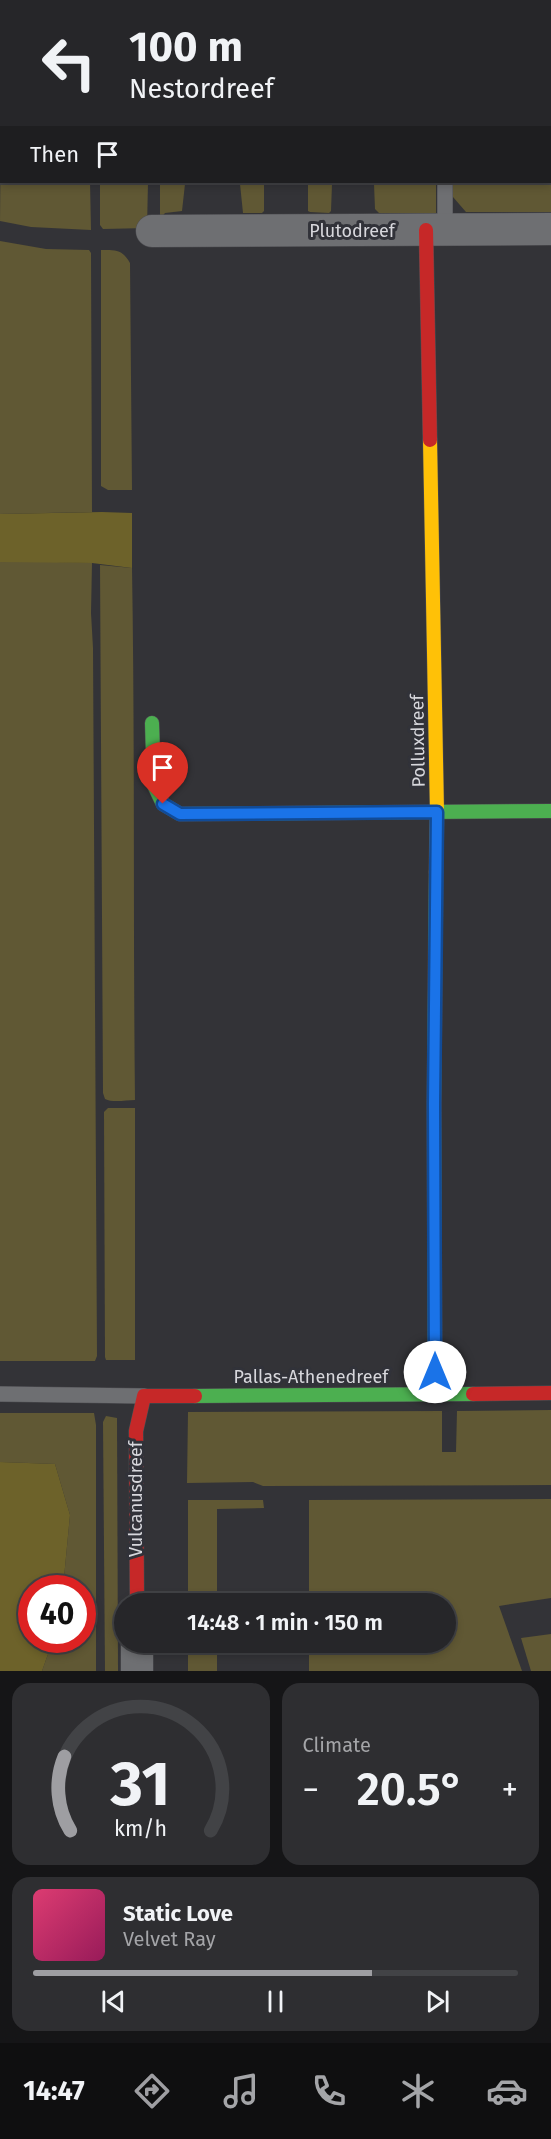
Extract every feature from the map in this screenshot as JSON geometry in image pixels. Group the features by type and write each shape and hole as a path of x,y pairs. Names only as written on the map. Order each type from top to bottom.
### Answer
{"street":[{"name":"Plutodreef","path":"152,231 551,229"},
{"name":"Polluxdreef","path":"435,230 437,812 434,1104 435,1395"},
{"path":"153,723 154,785 163,804 180,814 551,811"},
{"name":"Pallas-Athenedreef","path":"144,1396 551,1393"},
{"name":"Vulcanusdreef","path":"137,1593 136,1431 144,1396"},
{"path":"137,1653 137,1671"}],"lane":[{"path":"435,230 445,183"},
{"path":"0,1395 144,1396"}],"shaded area":[{"path":"0,183 90,183 91,230 31,227 0,221"},
{"path":"100,183 148,183 147,228 103,229 100,225"},
{"path":"160,183 307,183 264,185 264,211 262,213 243,213 240,184 185,184 182,211 165,213 160,219"},
{"path":"436,183 436,213 379,213 375,209 374,184 332,184 331,211 329,213 310,212 308,211 308,184"},
{"path":"453,183 551,183 551,212 466,212 453,197"},
{"path":"0,241 46,249 89,250 91,253 92,512 0,514"},
{"path":"101,250 118,251 130,263 132,490 108,490 101,486"},
{"path":"132,513 132,568 92,563 0,562 0,514"},
{"path":"0,562 92,563 97,1356 95,1361 0,1361"},
{"path":"100,565 132,568 135,1100 120,1101 105,1099 103,1093"},
{"path":"108,1108 135,1108 135,1360 106,1360 105,1357 104,1112"},
{"path":"551,1410 551,1485 263,1486 253,1482 187,1483 188,1412 442,1411 442,1452 456,1452 457,1411"},
{"path":"0,1413 94,1413 96,1425 96,1575 64,1575 70,1515 55,1464 0,1462"},
{"path":"106,1416 117,1418 118,1593 114,1593 114,1653 118,1653 118,1671 105,1671 103,1422"},
{"path":"0,1462 55,1464 70,1515 64,1575 18,1575 18,1653 48,1653 42,1671 0,1671"},
{"path":"551,1499 551,1598 499,1606 522,1671 309,1671 309,1653 456,1653 456,1593 309,1593 309,1500"},
{"path":"188,1500 263,1500 264,1508 217,1509 217,1593 188,1593"},
{"path":"551,1634 551,1671 531,1671 521,1638"},
{"path":"48,1653 96,1653 96,1671 42,1671"},
{"path":"188,1653 217,1653 217,1671 188,1671"}],"traffic: fast":[{"path":"152,723 154,785 163,804 180,814 551,811"},
{"path":"435,1395 436,872"},
{"path":"195,1396 473,1394"}],"traffic: slow":[{"path":"430,440 437,812 436,872"}],"traffic: jam":[{"path":"426,230 430,440"},
{"path":"473,1394 551,1393"},
{"path":"137,1593 136,1431 144,1396 195,1396"}],"route":[{"path":"163,804 180,814 437,812 434,1104 435,1372"}]}
